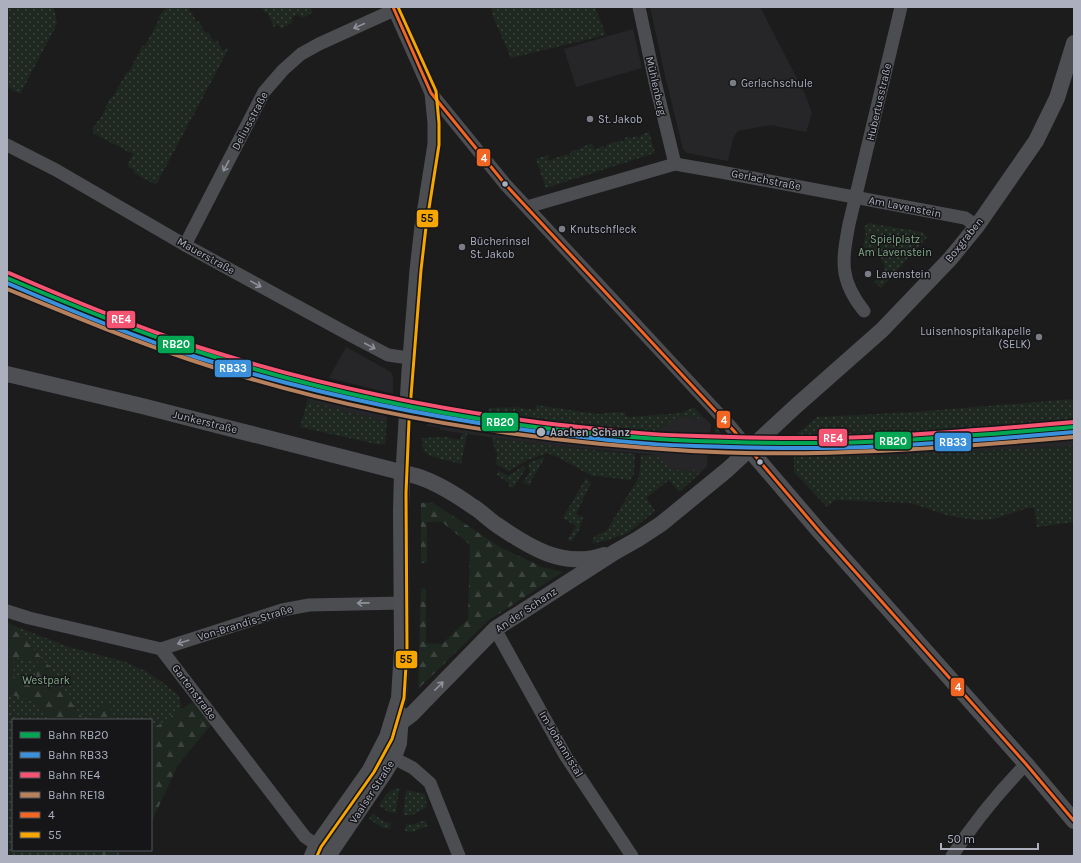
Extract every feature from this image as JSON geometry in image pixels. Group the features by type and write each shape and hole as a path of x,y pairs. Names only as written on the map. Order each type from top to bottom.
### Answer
{"main road":[{"name":"Boxgraben","path":"750,449 882,330 950,259 977,226 1036,141 1057,98 1074,43"},
{"name":"Junkerstraße","path":"7,374 142,406 402,472"},
{"name":"An der Schanz","path":"391,750 406,729 401,719 495,629 661,524 750,449"},
{"path":"750,449 818,531 1026,764 1074,821"},
{"name":"An der Schanz","path":"402,472 430,480 473,506 496,524 519,539 546,554 573,560 597,558 615,552"},
{"path":"401,719 399,698 402,649 402,472"},
{"name":"Vaalser Straße","path":"322,853 370,770 391,750"}],"street":[{"name":"Mühlenberg","path":"639,7 675,164"},
{"name":"Hubertusstraße","path":"856,197 901,7"},
{"path":"394,9 431,93 485,162 750,449"},
{"name":"Deliusstraße","path":"185,245 264,92 283,70 301,54 319,44 394,9"},
{"path":"402,472 409,358 421,226 434,144 431,93"},
{"name":"Mauerstraße","path":"7,145 56,170 185,245 377,350 388,355 409,358"},
{"name":"Gerlachstraße","path":"675,164 856,197"},
{"path":"527,207 675,164"},
{"name":"Am Lavenstein","path":"864,311 854,299 846,283 844,269 844,250 856,197 966,218 977,226"},
{"name":"Von-Brandis-Straße","path":"161,649 282,610 309,604 402,603"},
{"path":"7,611 30,618 161,649"},
{"name":"Im Johannistal","path":"495,629 565,755 632,856"},
{"name":"Gartenstraße","path":"161,649 305,837 322,853"},
{"path":"391,750 430,783 459,856"},
{"path":"952,856 1012,779 1026,764"}],"shaded area":[{"name":"Gerlachschule","path":"650,7 760,7 805,94 812,113 806,132 771,125 738,131 733,138 728,161 687,153 683,149"},
{"path":"633,29 642,68 576,87 564,49"},
{"path":"7,269 41,285 150,328 237,357 335,385 390,396 386,417 388,418 384,421 311,402 301,396 142,345 57,313 7,291"},
{"path":"346,347 391,372 393,378 393,394 329,378"},
{"path":"430,404 523,417 659,431 666,423 675,418 689,416 698,419 701,415 711,424 707,466 699,474 695,470 684,472 675,470 665,465 657,455 545,445 440,430 440,427 427,426"},
{"path":"1074,421 1074,446 872,456 794,456 793,440"}],"green space":[{"path":"7,7 54,7 57,24 20,94 9,88 7,91"},
{"path":"167,7 188,7 197,22 199,21 205,33 208,32 214,42 217,40 223,51 229,48 156,185 134,173 135,171 127,166 133,154 93,133 92,129 102,116 110,98 112,98 127,72 129,72 143,45 145,46 160,18 158,17"},
{"path":"261,7 312,7 313,12 303,18 298,14 292,18 292,23 281,29 278,24 274,27 267,12 265,13"},
{"path":"491,7 595,7 606,35 511,58 493,17"},
{"path":"649,132 655,153 546,188 536,159 548,155 549,158 547,159 550,161 567,154 568,156 570,155 571,151 592,143 594,149 604,146 604,148 606,145 621,140 622,142 625,138 630,136 631,138 637,136 639,138 643,134"},
{"name":"Spielplatz Am Lavenstein","path":"868,223 922,232 927,237 881,288 874,282 885,269 882,260 875,252 863,248 866,232 864,228"},
{"path":"308,399 311,402 384,421 387,420 385,444 380,445 300,427"},
{"path":"1074,399 1074,421 793,440 793,437 817,417 915,412"},
{"path":"536,405 597,414 617,412 626,413 625,416 629,417 681,413 694,407 701,415 698,419 692,417 677,418 667,423 659,431 593,425 488,412 489,408 521,407 535,410"},
{"path":"715,426 725,437 717,444 714,440"},
{"path":"462,433 467,434 461,464 433,457 426,453 422,446 422,438 445,437 460,440"},
{"path":"493,438 635,454 634,474 630,480 592,476 558,457 547,453 528,460 508,471 496,464 497,453 492,441"},
{"path":"1074,446 1074,522 1037,527 1034,508 1027,508 994,519 976,520 949,516 911,503 835,500 827,507 794,472 794,456 872,456"},
{"path":"641,455 657,455 669,467 684,471 695,470 699,474 679,492 669,480 646,498 655,511 628,533 605,541 592,543 594,537 607,530 639,477"},
{"path":"545,457 529,485 523,482 530,472 528,465 530,462"},
{"path":"523,466 526,467 525,470 513,488 508,485 509,483 497,475 499,471 508,476"},
{"path":"586,478 591,483 576,514 583,518 579,530 572,541 567,541 576,526 563,518"},
{"path":"432,502 500,547 542,567 563,572 489,620 418,689 421,588 426,589 426,643 442,644 468,619 470,545 442,522 427,522 427,563 421,563 421,503"},
{"name":"Westpark","path":"7,623 69,647 126,662 145,671 162,682 179,696 183,716 152,801 152,719 12,719 12,851 120,851 118,856 7,856"},
{"path":"7,623 9,623 52,669 61,688 83,719 55,719 32,700 7,694","holes":["15,658 38,661 36,680 13,678"]},
{"path":"195,700 214,721 178,765 152,821 152,726 157,726"},
{"path":"104,702 112,712 110,719 92,719"},
{"path":"399,788 396,813 389,812 379,806 389,792"},
{"path":"408,790 425,794 427,807 412,815 403,815 406,792"},
{"path":"373,814 385,822 391,823 390,829 383,828 369,819"},
{"path":"425,820 428,826 413,832 405,831 406,824 411,825"},
{"path":"102,851 117,851 115,856 99,856"}],"rail line":[{"name":"RE4","path":"9,273 126,321 174,339 240,360 369,393 500,417 640,433 782,438 892,436 1074,422"},
{"name":"RB20","path":"7,278 148,334 196,351 281,377 368,398 499,422 639,438 781,443 892,441 1074,427"},
{"name":"RB33","path":"7,283 124,331 172,349 239,370 371,403 504,427 641,443 781,448 892,446 1074,432"},
{"name":"RE18","path":"7,289 144,344 252,379 313,396 375,410 501,432 628,446 739,453 835,453 883,451 1074,437"}],"transit line":[{"name":"4","path":"393,7 431,93 505,184 734,431 819,531 1026,764 1074,821"},
{"name":"55","path":"317,856 321,847 374,772 392,739 404,698 407,649 406,493 409,421 421,270 439,145 439,123 436,91 398,7"}],"place":[{"name":"Gerlachschule","path":"733,83"},
{"name":"St. Jakob","path":"590,119"},
{"name":"Knutschfleck","path":"562,229"},
{"name":"Bücherinsel St. Jakob","path":"462,247"},
{"name":"Lavenstein","path":"868,274"},
{"name":"Luisenhospitalkapelle (SELK)","path":"1039,337"},
{"name":"Aachen Schanz","path":"541,432"}]}
